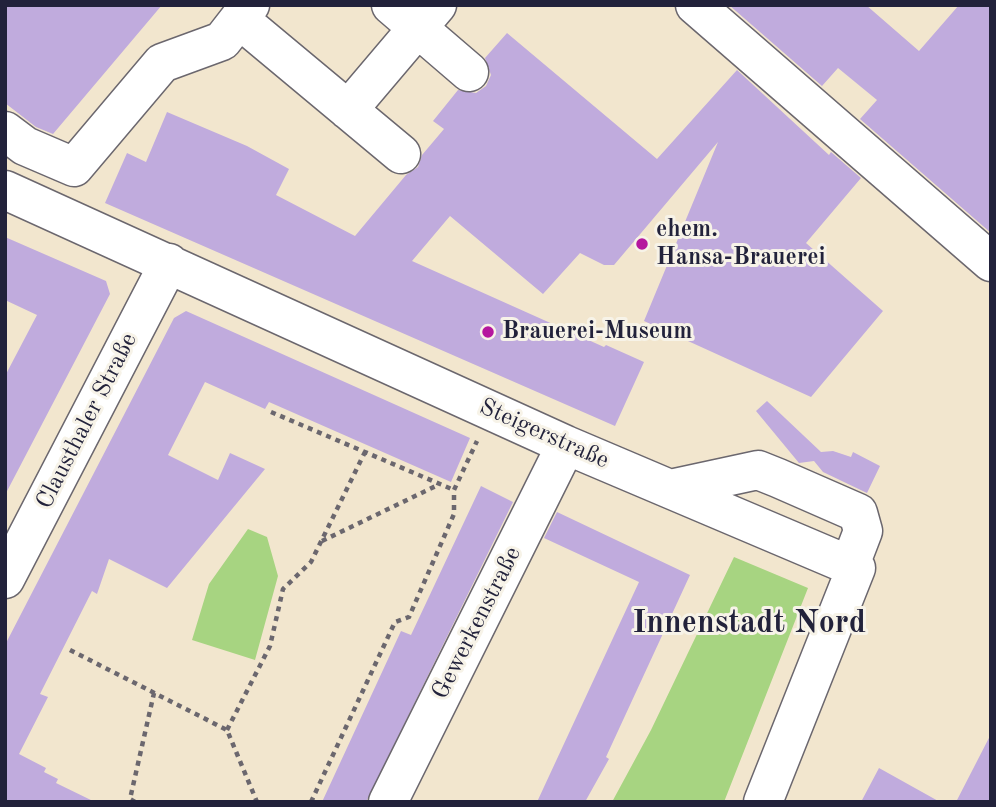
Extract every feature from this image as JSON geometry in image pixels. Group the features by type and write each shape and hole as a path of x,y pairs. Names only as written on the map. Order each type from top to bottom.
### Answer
{"street":[{"path":"695,5 991,262"},
{"path":"5,131 25,146 74,167 162,63 222,41 244,12 348,110 401,154"},
{"path":"348,110 415,13 469,72"},
{"name":"Steigerstraße","path":"5,190 566,445 850,565"},
{"name":"Clausthaler Straße","path":"5,579 169,263"},
{"name":"Gewerkenstraße","path":"388,802 566,445"},
{"path":"670,489 758,470 858,513 863,531 850,565 856,568 763,802"}],"path":[{"path":"271,412 454,490"},
{"path":"311,802 395,622 409,617 454,514 454,490 482,430"},
{"path":"227,730 270,646 283,589 311,562 365,452"},
{"path":"322,541 440,484"},
{"path":"69,650 227,730 257,802"},
{"path":"135,802 130,799 154,693"}],"green space":[{"path":"248,529 267,537 278,576 255,660 192,640 209,584"},
{"path":"734,557 808,588 724,802 612,802 651,730"}],"building":[{"path":"5,5 162,5 53,134 36,127 5,103"},
{"path":"729,5 866,5 919,51 959,5 991,5 991,233 860,119 877,100 838,68 822,86"},
{"path":"507,33 657,159 737,70 829,155 831,152 861,178 806,243 883,311 811,397 644,321 718,142 614,265 604,265 580,253 543,294 450,216 412,261 604,347 606,345 644,362 615,426 105,203 127,153 146,162 167,112 247,146 289,169 276,195 355,236 406,175 418,167 422,155 444,129 433,121 458,90 476,93 486,86 491,75 485,58"},
{"path":"5,237 106,281 110,294 5,495 5,376 37,315 5,300"},
{"path":"186,311 470,438 451,482 269,402 265,409 205,382 168,455 218,480 230,453 265,469 167,588 109,559 97,594 92,591 40,694 48,697 19,754 46,768 44,772 58,779 56,783 95,802 5,802 5,645 174,318"},
{"path":"767,401 821,452 833,451 851,457 853,452 880,466 867,493 823,472 814,461 799,463 756,411"},
{"path":"481,486 513,502 366,802 322,802 401,631 411,635"},
{"path":"557,512 690,575 606,757 609,759 585,802 537,802 639,582 544,538"},
{"path":"991,734 991,802 956,802"},
{"path":"879,768 940,802 861,802"}],"place":[{"name":"ehem. Hansa-Brauerei","path":"642,244"},
{"name":"Brauerei-Museum","path":"488,332"}],"district":[{"name":"Innenstadt Nord","path":"749,624"}]}
